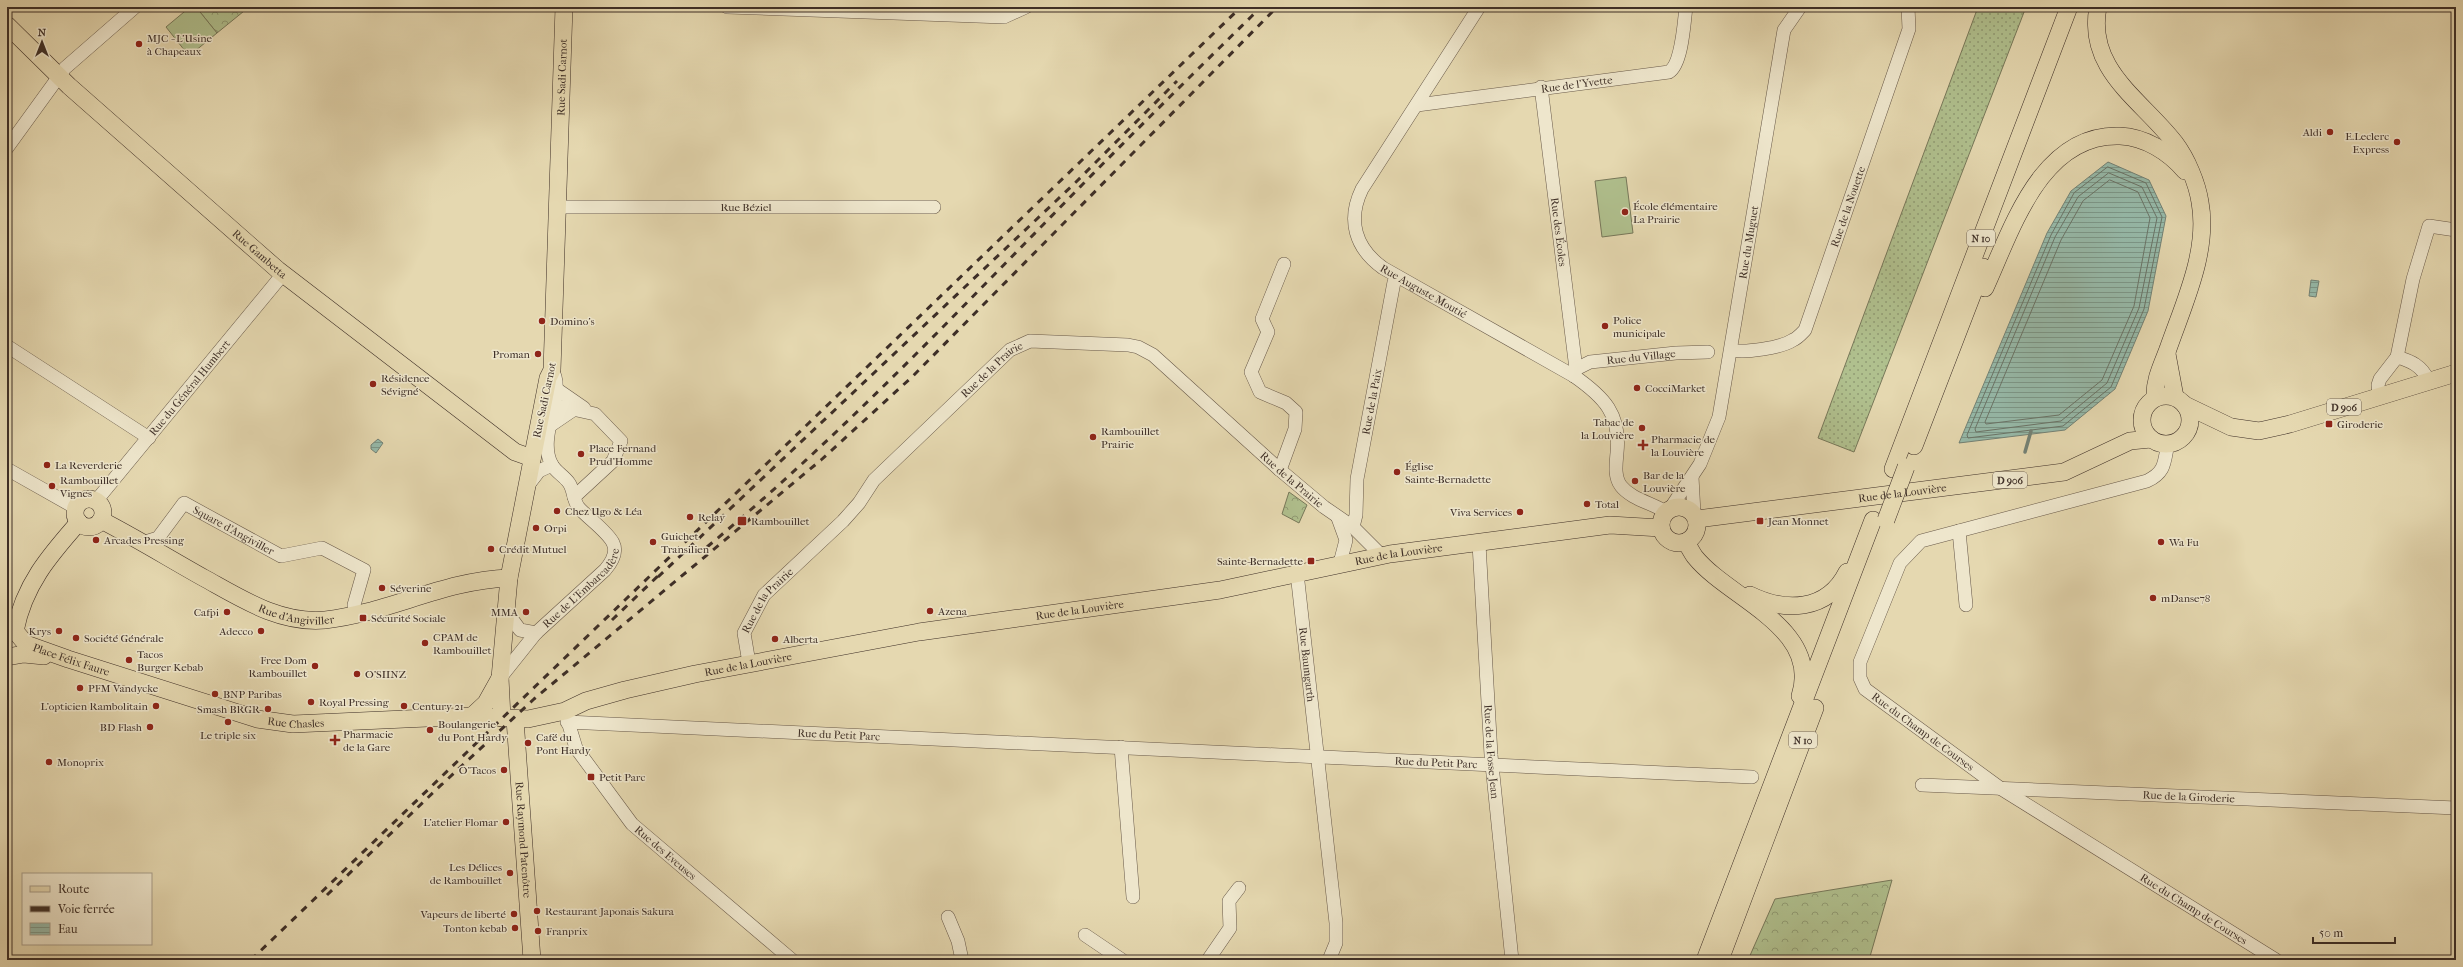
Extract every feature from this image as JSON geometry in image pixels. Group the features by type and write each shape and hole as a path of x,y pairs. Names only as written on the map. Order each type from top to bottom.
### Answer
{"main road":[{"name":"Rue Sadi Carnot","path":"508,719 500,678 509,578 529,484 528,477 538,451 549,404 548,378 552,370 559,207 564,7"},
{"name":"N 10","path":"1720,960 2069,7"},
{"name":"N 10","path":"1900,468 1949,356 2081,7"},
{"path":"2098,7 2097,40 2104,61 2122,85 2175,144 2186,161 2200,201 2202,226 2199,253 2167,352 2158,374 2155,398"},
{"name":"Rue Gambetta","path":"7,26 59,77 283,274 515,452 538,451"},
{"path":"1949,356 1960,344 2014,225 2033,190 2048,169 2064,153 2082,142 2103,135 2130,136 2157,147 2178,163 2194,182"},
{"path":"2167,352 2180,401 2190,418 2187,432 2179,440 2168,443 2152,439 2144,429 2142,416 2147,406 2155,398 2162,396 2180,401"},
{"name":"D 906","path":"2187,432 2203,426 2231,427 2247,431 2272,429 2428,380 2456,373"},
{"name":"D 906","path":"2180,401 2231,427"},
{"name":"Rue de la Louvière","path":"2104,452 2142,416"},
{"name":"Rue de la Louvière","path":"1695,516 2031,478 2064,472 2130,441 2152,439"},
{"path":"11,635 29,587 87,500 96,502 103,512 101,520 90,527 78,515"},
{"path":"1685,507 1695,516 1695,535 1686,542 1670,541 1666,516 1685,507"},
{"name":"Rue de la Louvière","path":"508,719 545,717 570,718 625,690 749,663 919,632 1220,590 1381,555 1479,544 1504,538 1610,525 1666,516"},
{"name":"Rue d'Angiviller","path":"101,520 266,611 306,620 326,620 356,614 460,585 489,579 509,578"},
{"name":"N 10","path":"1705,960 1863,549 1880,520"},
{"path":"1686,542 1695,557 1780,627 1794,644 1803,664 1803,687 1790,726 1790,736"},
{"path":"1728,585 1775,605 1792,607 1810,605 1826,597 1838,586 1853,559 1863,549"},
{"name":"Place Félix Faure","path":"11,635 26,644 68,660 120,674"},
{"path":"7,657 24,654 68,660"},
{"name":"Rue Chasles","path":"120,674 257,719 293,724 472,716 508,719"},
{"path":"472,716 486,703 500,678"},
{"name":"Rue Raymond Patenôtre","path":"508,719 532,960"}],"street":[{"path":"7,148 65,68 135,7"},
{"path":"727,7 824,9 1004,17 1026,7"},
{"name":"Rue Auguste Moutié","path":"1479,7 1362,189 1354,208 1354,228 1363,249 1374,262 1398,277 1575,372 1595,391 1614,414 1617,427 1616,469 1618,482 1631,495 1666,516"},
{"name":"Rue de l'Yvette","path":"1417,105 1541,87 1669,72 1674,69 1678,59 1686,7"},
{"name":"Rue du Muguet","path":"1666,516 1692,477 1701,460 1719,417 1784,30 1800,7"},
{"name":"Rue de la Nouette","path":"1731,350 1739,351 1776,346 1793,341 1805,330 1909,29 1908,7"},
{"name":"Rue des Écoles","path":"1541,87 1575,372"},
{"name":"Rue Béziel","path":"559,207 934,207"},
{"path":"2379,396 2378,386 2380,379 2397,357 2413,279 2429,226 2456,230"},
{"path":"1280,470 1295,429 1296,412 1286,403 1260,392 1251,372 1268,332 1262,319 1284,264"},
{"name":"Rue du Général Humbert","path":"96,502 283,274"},
{"name":"Rue de la Paix","path":"1352,528 1356,515 1357,479 1394,282 1398,277"},
{"name":"Rue de la Prairie","path":"749,663 744,633 764,595 843,521 859,503 874,480 966,391 1010,350 1030,341 1118,344 1138,347 1153,355 1280,470 1352,528 1381,555"},
{"path":"7,346 149,438"},
{"name":"Rue du Village","path":"1575,372 1590,362 1676,353 1708,352"},
{"path":"2397,357 2409,360 2424,371 2428,380"},
{"path":"538,451 551,425 549,404 555,388 555,374 552,370"},
{"path":"555,388 581,409 601,418 621,441 612,461 574,497"},
{"path":"549,404 581,409"},
{"path":"551,425 581,409"},
{"name":"Rue du Champ de Courses","path":"2168,443 2164,465 2159,476 2147,481 1921,541 1900,563 1860,662 1860,678 1865,689 2000,788 2276,960"},
{"name":"Rue de L'Embarcadère","path":"500,678 536,633 613,561 613,542 577,506 569,483 538,451"},
{"path":"529,484 539,471 552,465"},
{"path":"7,469 78,515"},
{"path":"1692,477 1695,516"},
{"name":"Square d'Angiviller","path":"142,543 158,538 184,503 281,556 322,548 364,570 354,605 356,614"},
{"path":"1338,518 1346,540 1340,563"},
{"path":"1958,531 1966,605"},
{"name":"Rue de la Fosse Jean","path":"1479,544 1492,765 1512,960"},
{"name":"Rue Baumgarth","path":"1297,573 1319,756 1337,936 1329,960"},
{"name":"Rue de L'Embarcadère","path":"506,610 520,630 536,633"},
{"path":"570,718 581,723"},
{"name":"Rue du Petit Parc","path":"570,718 581,723 1752,777"},
{"name":"Rue des Eveuses","path":"570,718 576,748 632,824 792,960"},
{"path":"1121,747 1133,898"},
{"name":"Rue de la Giroderie","path":"1922,785 2456,808"},
{"path":"1208,960 1230,928 1229,901 1239,888"},
{"path":"948,917 958,941 962,960"},
{"path":"1085,935 1122,960"}],"green space":[{"path":"190,7 196,7 217,33 189,56 166,27"},
{"path":"196,7 249,7 217,33"},
{"path":"1978,7 2026,7 1854,452 1818,438"},
{"path":"1626,177 1633,233 1602,237 1595,181"},
{"path":"1289,492 1307,505 1299,523 1282,514"},
{"path":"1892,880 1869,960 1748,960 1775,899"}],"water":[{"path":"2108,162 2149,180 2166,216 2148,311 2115,389 2065,430 1959,443 2047,233 2071,191"},
{"path":"2311,280 2319,281 2316,297 2309,296"},
{"path":"378,439 383,443 376,453 371,449 371,445"}],"waterway":[{"path":"2025,452 2031,431"}],"railway":[{"path":"251,960 1241,7"},
{"path":"707,547 757,505 899,371 1126,140 1261,7"},
{"path":"438,788 534,699 821,460 913,376 1277,7"},
{"path":"658,577 1076,182 1177,81"},
{"path":"612,620 661,573"},
{"path":"327,895 442,784"}],"place":[{"name":"MJC - L'Usine à Chapeaux","path":"139,44"},
{"name":"Aldi","path":"2330,132"},
{"name":"E.Leclerc Express","path":"2397,142"},
{"name":"École élémentaire La Prairie","path":"1625,212"},
{"name":"Domino's","path":"542,321"},
{"name":"Police municipale","path":"1605,326"},
{"name":"Proman","path":"538,354"},
{"name":"Résidence Sévigné","path":"373,384"},
{"name":"CocciMarket","path":"1637,388"},
{"name":"Giroderie","path":"2329,424"},
{"name":"Tabac de la Louvière","path":"1642,428"},
{"name":"Rambouillet Prairie","path":"1093,437"},
{"name":"Pharmacie de la Louvière","path":"1643,445"},
{"name":"Place Fernand Prud'Homme","path":"581,454"},
{"name":"La Reverderie","path":"47,465"},
{"name":"Église Sainte-Bernadette","path":"1397,472"},
{"name":"Bar de la Louvière","path":"1635,481"},
{"name":"Rambouillet Vignes","path":"52,486"},
{"name":"Total","path":"1587,504"},
{"name":"Chez Ugo & Léa","path":"557,511"},
{"name":"Viva Services","path":"1520,512"},
{"name":"Relay","path":"690,517"},
{"name":"Rambouillet","path":"742,521"},
{"name":"Jean Monnet","path":"1760,521"},
{"name":"Orpi","path":"536,528"},
{"name":"Arcades Pressing","path":"96,540"},
{"name":"Guichet Transilien","path":"653,542"},
{"name":"Wa Fu","path":"2161,542"},
{"name":"Crédit Mutuel","path":"491,549"},
{"name":"Sainte-Bernadette","path":"1311,561"},
{"name":"Séverine","path":"382,588"},
{"name":"mDanse78","path":"2153,598"},
{"name":"Azena","path":"930,611"},
{"name":"Cafpi","path":"227,612"},
{"name":"MMA","path":"526,612"},
{"name":"Sécurité Sociale","path":"363,618"},
{"name":"Krys","path":"59,631"},
{"name":"Adecco","path":"261,631"},
{"name":"Société Générale","path":"76,638"},
{"name":"Alberta","path":"775,639"},
{"name":"CPAM de Rambouillet","path":"425,643"},
{"name":"Tacos Burger Kebab","path":"129,660"},
{"name":"Free Dom Rambouillet","path":"315,666"},
{"name":"O'SIINZ","path":"357,674"},
{"name":"PFM Vandycke","path":"80,688"},
{"name":"BNP Paribas","path":"215,694"},
{"name":"Royal Pressing","path":"311,702"},
{"name":"L'opticien Rambolitain","path":"156,706"},
{"name":"Century 21","path":"404,706"},
{"name":"Smash BRGR","path":"268,709"},
{"name":"Le triple six","path":"228,722"},
{"name":"BD Flash","path":"150,727"},
{"name":"Boulangerie du Pont Hardy","path":"430,730"},
{"name":"Pharmacie de la Gare","path":"335,740"},
{"name":"Café du Pont Hardy","path":"528,743"},
{"name":"Monoprix","path":"49,762"},
{"name":"O'Tacos","path":"504,770"},
{"name":"Petit Parc","path":"591,777"},
{"name":"L'atelier Flomar","path":"506,822"},
{"name":"Les Délices de Rambouillet","path":"510,873"},
{"name":"Restaurant Japonais Sakura","path":"537,911"},
{"name":"Vapeurs de liberté","path":"514,914"},
{"name":"Tonton kebab","path":"515,928"},
{"name":"Franprix","path":"538,931"}]}
